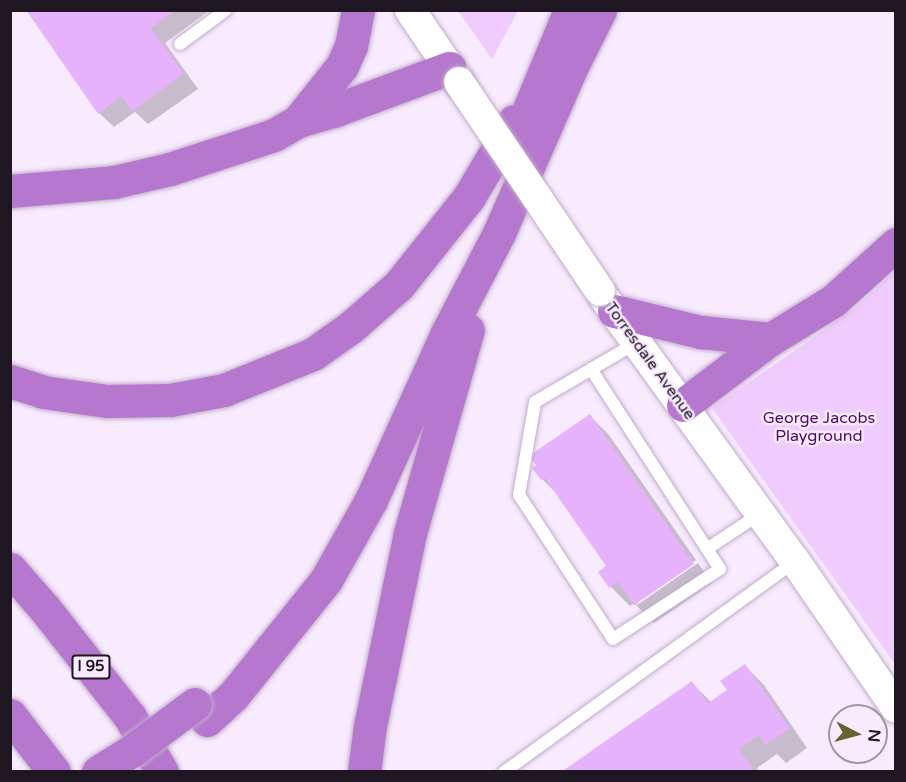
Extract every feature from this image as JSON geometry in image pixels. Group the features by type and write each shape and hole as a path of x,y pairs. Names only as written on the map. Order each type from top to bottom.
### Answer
{"highway":[{"path":"298,121 342,66 351,46 358,10"},
{"path":"135,771 168,752 201,712 216,686 273,625 302,588 343,520 503,171 570,10"},
{"path":"98,771 233,696 326,580 371,500 447,333 498,233 571,68 600,10"},
{"path":"10,381 43,392 107,401 170,400 224,390 313,354 351,327 399,285 438,239 486,171 548,62"},
{"path":"10,191 114,182 170,169 274,135 298,121 454,75"},
{"path":"364,771 370,726 410,533 441,415 498,233"},
{"path":"682,405 771,339 833,302 896,244"},
{"path":"607,301 700,333 771,339"},
{"name":"I 95","path":"10,569 45,609 130,717 162,771"},
{"path":"10,715 54,771"}],"street":[{"name":"Torresdale Avenue","path":"410,10 607,301 761,513 896,708"}],"lane":[{"path":"180,44 226,10"},
{"path":"591,369 720,569 613,639 519,495 535,402 591,369 637,342"},
{"path":"707,549 761,513"},
{"path":"504,771 795,561"}],"green space":[{"path":"458,11 518,11 492,59"},
{"name":"George Jacobs Playground","path":"895,271 895,664 712,408 857,307"}],"building":[{"path":"26,10 176,10 151,28 184,74 132,111 122,96 98,114"},
{"path":"590,414 694,564 634,605 618,582 609,588 598,572 606,566 544,477 541,480 532,468 536,465 529,456"},
{"path":"745,664 790,728 765,745 759,735 739,749 755,772 561,772 692,681 708,703 727,690 720,681"}]}
